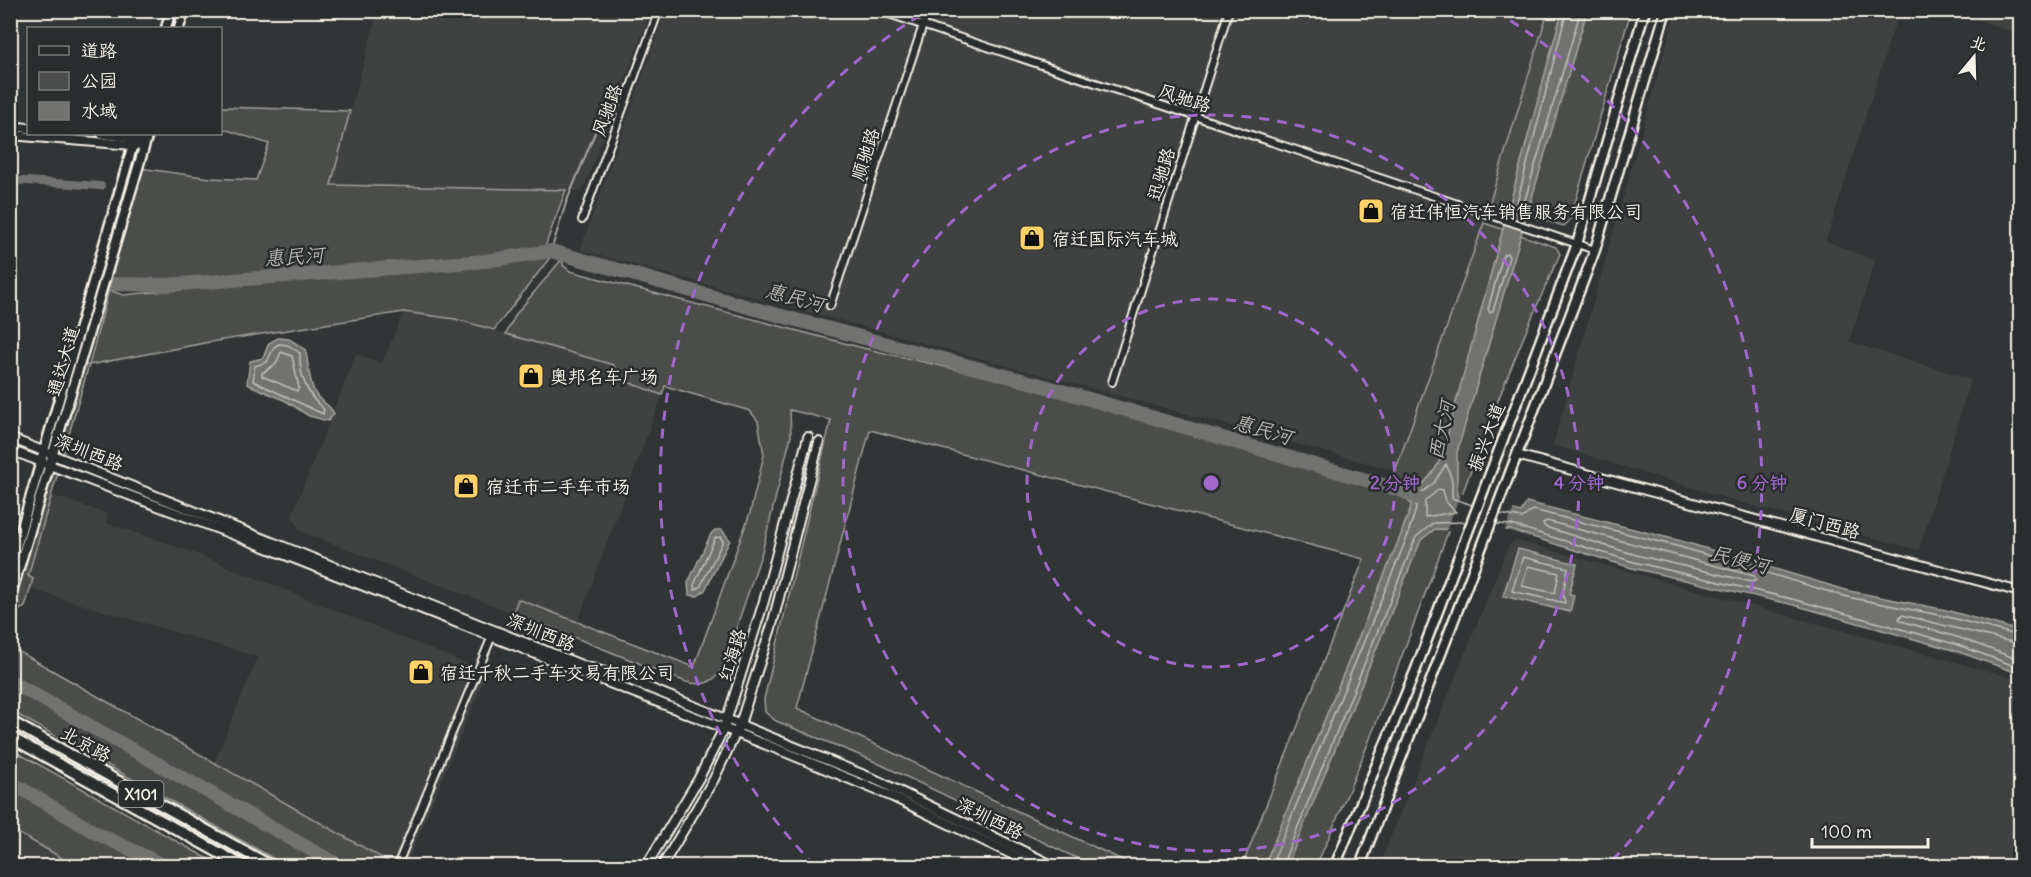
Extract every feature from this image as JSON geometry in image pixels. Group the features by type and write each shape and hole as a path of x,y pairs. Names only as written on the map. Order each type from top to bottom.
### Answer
{"main road":[{"path":"166,27 171,10"},
{"path":"178,27 184,10"},
{"name":"振兴大道","path":"1335,867 1416,669 1577,244 1645,10"},
{"name":"振兴大道","path":"1360,867 1595,250 1666,10"},
{"name":"通达大道","path":"10,598 134,138"},
{"name":"通达大道","path":"49,452 146,139"},
{"name":"通达大道","path":"10,568 46,463"},
{"name":"北京路","path":"10,721 271,867"},
{"name":"北京路","path":"10,737 243,867"}],"street":[{"name":"风驰路","path":"582,219 660,10"},
{"name":"风驰路","path":"877,10 1595,250"},
{"name":"顺驰路","path":"830,306 928,10"},
{"name":"迅驰路","path":"1112,382 1229,10"},
{"path":"10,126 27,128"},
{"path":"10,135 134,138"},
{"path":"110,135 146,139"},
{"name":"红海路","path":"646,867 699,778 726,724 764,601 808,437"},
{"name":"深圳西路","path":"10,438 575,662 622,677 726,724"},
{"name":"红海路","path":"662,867 714,779 738,728 775,614 819,442"},
{"name":"深圳西路","path":"10,450 492,636 874,779 1054,867"},
{"name":"厦门西路","path":"1517,455 2020,592"},
{"path":"397,867 492,636"},
{"name":"深圳西路","path":"738,728 893,797 1036,867"}],"shaded area":[{"path":"378,11 651,11 583,191 330,185"},
{"name":"宿迁国际汽车城","path":"666,11 1548,11 1408,474 580,250"},
{"path":"1676,11 1899,11 1826,241 1875,261 1849,342 1971,379 1919,550 1749,505 1553,445"},
{"path":"1953,11 2020,11 2020,35 1957,12"},
{"name":"宿迁市二手车市场","path":"404,312 455,319 614,365 617,378 662,395 578,621 519,599 513,613 300,531 292,515 356,354 382,363"},
{"path":"51,495 108,514 106,523 184,549 487,672 406,866 397,866 389,862 214,763 258,657 30,589 33,579 28,577"},
{"path":"1514,540 2020,680 2020,866 1379,866 1508,547"},
{"path":"11,829 76,866 11,866"}],"green space":[{"path":"1548,11 1631,11 1570,220 1564,226 1489,205"},
{"path":"222,107 350,111 331,185 566,190 544,249 475,258 161,281 113,281 108,277 140,168 210,178 256,180 269,144 222,128"},
{"path":"1484,223 1556,247 1560,254 1496,406 1380,714 1316,866 1242,866 1364,559 870,430 797,708 1135,866 1093,866 869,759 776,721 765,712 764,699 831,420 790,410 791,436 762,552 722,670 710,681 702,684 686,682 513,613 518,599 694,667 750,513 764,455 758,421 750,411 665,386 662,395 617,378 614,365 506,334 516,314 562,259 563,265 570,271 863,348 1006,381 1388,491"},
{"path":"552,255 494,330 455,319 404,312 210,342 89,365 109,290 123,295"},
{"path":"89,365 28,576 33,579 25,607 19,610 11,643 11,611 84,366"},
{"path":"11,647 389,862 387,866 287,866 11,711"},
{"path":"11,749 221,866 76,866 11,829"}],"water":[{"name":"民便河","path":"1562,11 1587,11 1457,452 1457,495 1521,512 1527,502 1681,541 1849,591 1946,610 2020,631 2020,674 1956,651 1794,605 1632,568 1510,530 1435,529 1421,540 1287,866 1264,866 1402,532 1411,505 1400,490 1416,490 1435,470 1442,455"},
{"path":"278,338 289,339 305,349 315,393 334,414 328,421 309,416 286,401 247,384 250,361 263,358 269,343"},
{"path":"715,530 722,530 730,540 705,590 698,596 689,595 688,583"},
{"path":"1518,549 1577,564 1569,594 1574,595 1570,612 1503,596"}],"pier":[{"path":"1461,493 1514,508 1504,533 1446,531"}],"waterway":[{"path":"551,251 566,203 601,118"},
{"path":"10,180 101,186"},
{"name":"惠民河","path":"112,284 166,285 485,261 551,251 759,310 1048,387 1400,490 1417,498"},
{"path":"10,681 340,866"},
{"path":"10,782 98,834 165,866"}],"place":[{"name":"宿迁伟恒汽车销售服务有限公司","path":"1371,211"},
{"name":"宿迁国际汽车城","path":"1032,238"},
{"name":"奥邦名车广场","path":"531,376"},
{"name":"宿迁市二手车市场","path":"466,486"},
{"name":"宿迁千秋二手车交易有限公司","path":"421,672"}],"water label":[{"name":"西大河","path":"1441,430"}]}
